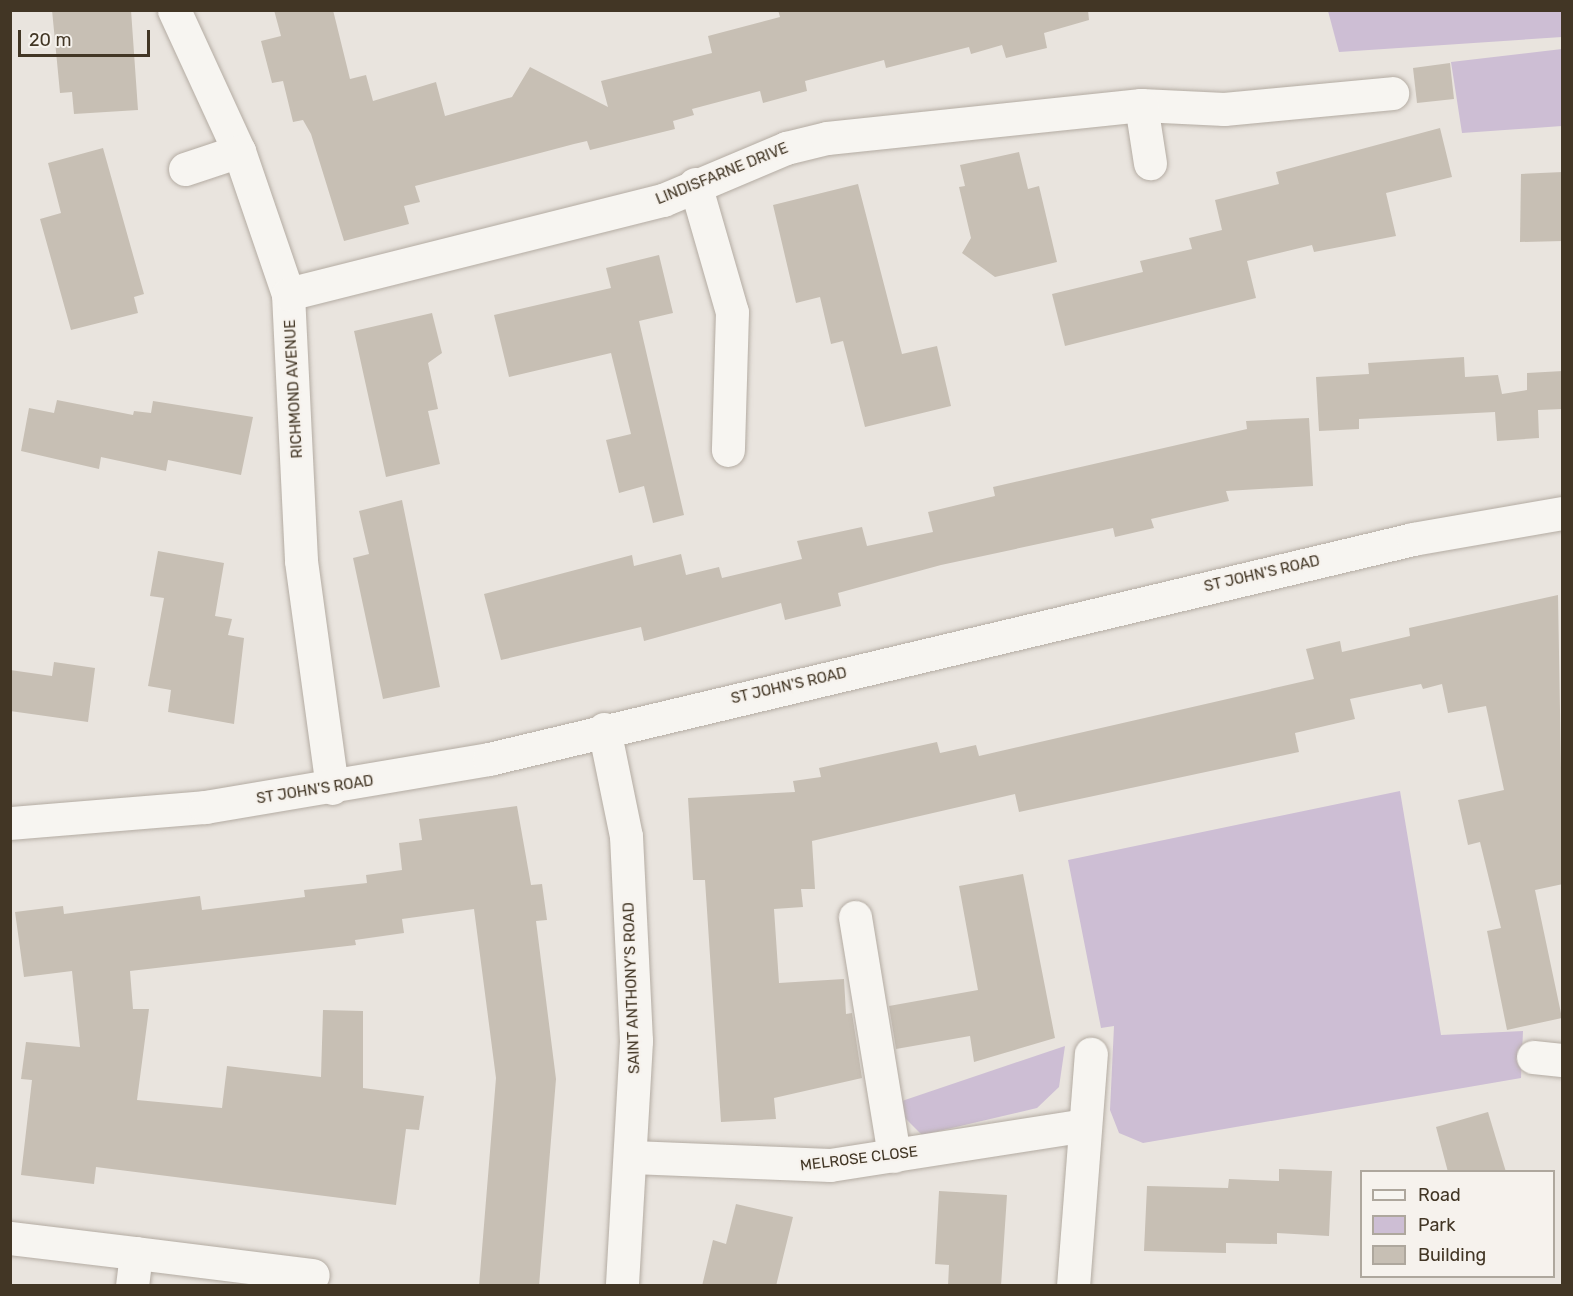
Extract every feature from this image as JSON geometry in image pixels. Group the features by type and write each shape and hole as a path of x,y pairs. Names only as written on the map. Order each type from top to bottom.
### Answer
{"street":[{"name":"RICHMOND AVENUE","path":"174,10 239,151 288,294 302,561 332,788"},
{"name":"LINDISFARNE DRIVE","path":"288,294 663,200 695,183 786,148 827,138 1141,105 1224,109 1392,93"},
{"path":"1141,105 1150,163"},
{"path":"185,169 239,151"},
{"path":"695,183 732,312 728,450"},
{"name":"ST JOHN'S ROAD","path":"10,823 107,818 332,788 489,759 604,729 1413,539 1563,513"},
{"name":"SAINT ANTHONY'S ROAD","path":"604,729 626,836 636,1041 632,1157 622,1286"},
{"path":"855,917 894,1156"},
{"path":"1073,1286 1091,1054"},
{"name":"MELROSE CLOSE","path":"632,1157 787,1168 894,1156 1084,1125"},
{"path":"10,1238 313,1275"},
{"path":"132,1286 136,1253"}],"green space":[{"path":"1328,11 1562,11 1562,37 1339,52"},
{"path":"1562,49 1562,126 1462,133 1451,62"},
{"path":"1400,791 1441,1035 1523,1031 1521,1078 1143,1143 1119,1133 1110,1110 1114,1026 1101,1028 1068,860"},
{"path":"1065,1046 1059,1087 1037,1108 922,1135 906,1119 899,1102"}],"building":[{"path":"52,10 131,10 138,110 74,114 72,92 60,93"},
{"path":"274,10 333,10 350,79 366,75 373,101 436,82 445,116 512,97 530,67 608,107 601,81 712,53 708,36 780,17 778,10 1088,10 1089,20 1044,33 1047,48 1006,58 1002,45 971,54 969,47 886,68 884,60 805,81 807,91 763,103 760,91 692,109 694,115 673,121 675,129 590,150 587,141 415,186 420,202 404,206 409,224 344,241 311,134 303,120 293,122 283,81 272,83 261,41 281,36"},
{"path":"1450,63 1454,99 1417,103 1413,68"},
{"path":"1440,128 1452,177 1386,193 1396,236 1314,252 1312,245 1247,261 1256,298 1065,346 1052,294 1143,272 1140,261 1192,249 1189,238 1222,230 1215,200 1279,184 1276,172"},
{"path":"103,148 144,294 134,297 138,313 71,330 40,219 61,213 48,163"},
{"path":"1019,152 1028,189 1039,186 1057,262 995,277 962,253 971,238 959,187 965,186 960,165"},
{"path":"1563,172 1563,241 1520,242 1521,174"},
{"path":"858,184 902,354 937,346 951,406 865,427 843,341 831,344 820,297 796,303 773,205"},
{"path":"659,255 673,313 639,321 684,515 653,523 644,486 619,493 606,440 631,434 611,353 509,377 494,315 611,288 606,268"},
{"path":"432,313 442,353 428,363 438,409 428,411 440,464 386,477 354,331"},
{"path":"1464,357 1465,377 1498,375 1502,394 1527,390 1527,373 1563,371 1563,409 1538,410 1539,438 1497,441 1495,412 1359,419 1359,429 1319,431 1316,377 1369,374 1368,363"},
{"path":"57,400 133,415 134,411 151,413 153,401 253,417 241,475 168,460 166,471 101,457 99,469 21,451 29,408 54,413"},
{"path":"1309,418 1313,486 1226,491 1229,501 1151,519 1154,528 1115,537 1113,528 941,565 838,593 841,606 785,620 781,603 644,641 641,627 501,660 484,594 632,555 634,566 681,554 686,575 719,567 722,578 802,559 797,541 862,527 867,546 933,532 928,512 995,496 993,487 1247,429 1246,421"},
{"path":"402,500 440,687 383,699 353,558 369,554 359,511"},
{"path":"158,551 224,563 215,616 232,619 228,635 244,638 234,724 168,712 171,690 148,686 164,598 150,596"},
{"path":"1558,595 1563,884 1535,890 1562,1018 1507,1030 1487,931 1501,928 1480,842 1468,845 1458,800 1504,790 1486,706 1448,713 1442,684 1423,689 1421,684 1350,699 1355,719 1295,733 1299,752 1019,812 1015,794 812,841 815,889 801,889 803,907 774,909 779,983 844,979 846,1014 852,1013 862,1078 774,1098 776,1119 721,1122 705,880 693,880 688,798 795,792 793,781 821,777 819,768 937,742 940,753 976,745 979,756 1314,679 1306,649 1340,641 1342,652 1410,636 1409,628"},
{"path":"54,662 95,668 88,722 10,711 10,670 52,676"},
{"path":"517,806 531,885 542,884 547,920 536,921 556,1079 539,1286 479,1286 496,1078 474,909 402,919 404,933 355,940 356,945 130,971 133,1009 149,1009 137,1100 222,1108 227,1066 321,1077 323,1010 363,1011 363,1088 424,1096 419,1130 406,1129 396,1205 96,1167 94,1184 21,1175 32,1080 21,1079 26,1042 80,1047 72,971 24,977 15,912 63,906 64,914 200,896 202,910 305,897 304,890 367,883 366,875 402,870 399,843 422,840 419,819"},
{"path":"1023,874 1055,1038 974,1062 970,1036 896,1049 889,1006 978,990 959,886"},
{"path":"1488,1112 1505,1170 1447,1170 1436,1127"},
{"path":"1279,1169 1332,1171 1329,1236 1277,1233 1277,1244 1226,1243 1226,1253 1144,1251 1147,1186 1228,1188 1229,1179 1279,1181"},
{"path":"939,1191 1007,1195 1001,1286 948,1286 949,1265 935,1264"},
{"path":"736,1204 793,1217 776,1286 702,1286 713,1240 726,1244"}]}
